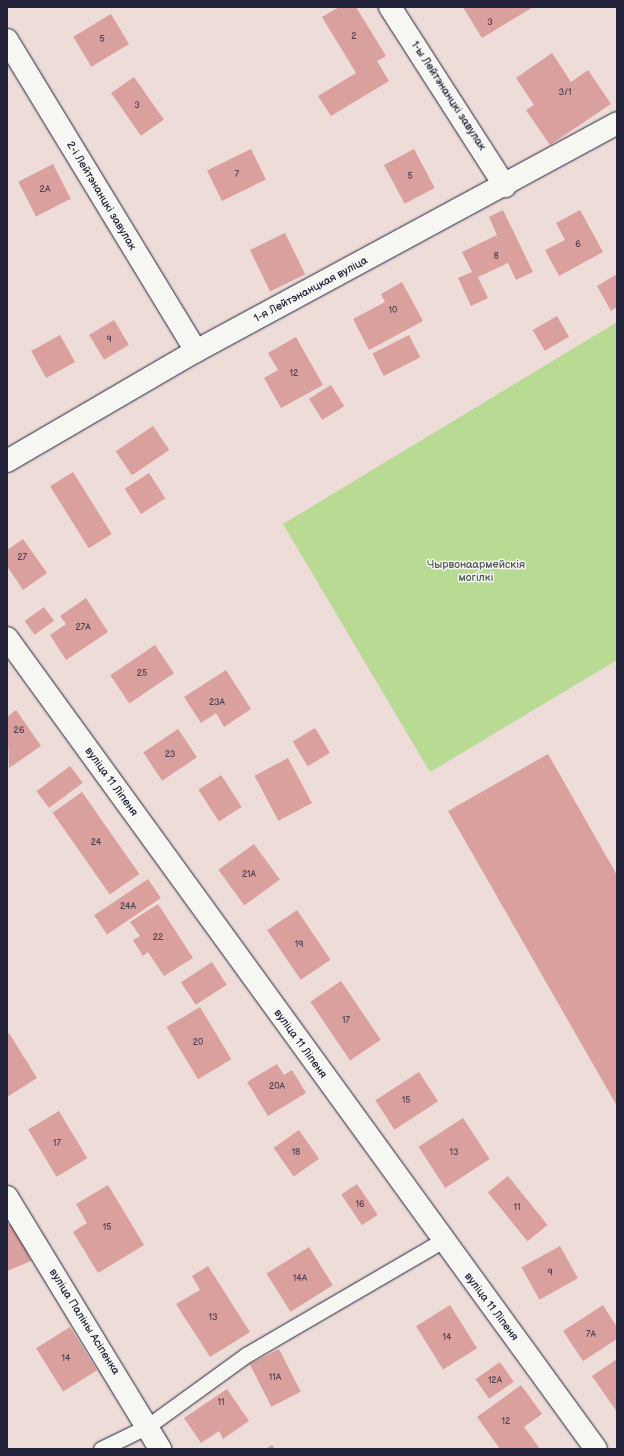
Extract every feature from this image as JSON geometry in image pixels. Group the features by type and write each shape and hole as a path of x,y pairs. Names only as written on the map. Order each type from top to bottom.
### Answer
{"street":[{"name":"1-ы Лейтэнанцкі завулак","path":"390,7 505,186"},
{"name":"2-і Лейтэнанцкі завулак","path":"7,40 196,351"},
{"name":"1-я Лейтэнанцкая вуліца","path":"7,461 196,351 505,186 617,123"},
{"name":"вуліца 11 Ліпеня","path":"7,638 442,1241 596,1449"},
{"name":"вуліца Паліны Асіпенка","path":"7,1197 148,1426 160,1449"}],"lane":[{"path":"101,1449 148,1426 246,1355 442,1241"}],"green space":[{"name":"Чырвонаармейскія могілкі","path":"617,322 617,660 430,772 283,524"}],"building":[{"path":"339,7 356,7 386,56 377,61 389,81 331,116 318,96 356,73 322,17"},
{"path":"463,7 533,7 482,38"},
{"path":"111,14 129,44 91,67 73,37"},
{"path":"552,53 571,82 588,70 611,104 550,145 526,110 534,105 516,78"},
{"path":"134,77 164,120 141,136 111,93"},
{"path":"251,149 266,180 222,201 207,170"},
{"path":"414,149 435,188 405,204 384,165"},
{"path":"53,164 71,199 36,216 18,182"},
{"path":"503,210 533,272 516,280 508,263 478,277 488,298 471,306 458,278 472,272 462,252 497,235 489,217"},
{"path":"580,210 603,252 559,276 545,250 565,240 556,223"},
{"path":"285,233 305,274 270,291 250,250"},
{"path":"617,274 617,307 611,311 597,286"},
{"path":"402,282 423,321 369,350 353,319 385,302 381,294"},
{"path":"557,316 569,337 545,351 533,330"},
{"path":"114,320 129,345 104,360 89,335"},
{"path":"60,335 75,362 46,378 31,351"},
{"path":"409,335 420,357 384,376 372,354"},
{"path":"296,337 323,385 281,408 264,378 278,370 268,353"},
{"path":"331,385 344,406 322,420 309,399"},
{"path":"153,426 169,450 132,475 116,451"},
{"path":"73,472 112,534 89,548 50,486"},
{"path":"149,473 165,498 141,514 125,489"},
{"path":"23,539 47,573 23,590 7,566 7,550"},
{"path":"86,598 108,632 66,660 50,635 66,624 60,616"},
{"path":"44,607 54,621 35,635 25,621"},
{"path":"155,645 174,673 129,703 110,675"},
{"path":"226,670 251,709 224,727 216,713 201,723 184,697"},
{"path":"16,710 41,746 9,768 7,717"},
{"path":"315,728 330,753 308,766 293,741"},
{"path":"178,729 197,757 162,781 143,752"},
{"path":"548,754 617,875 617,1106 448,811"},
{"path":"288,758 312,803 278,821 254,776"},
{"path":"70,766 83,783 49,808 36,791"},
{"path":"221,775 242,807 219,822 198,790"},
{"path":"82,792 139,874 110,895 53,813"},
{"path":"254,844 280,880 244,905 218,870"},
{"path":"148,879 161,898 107,934 94,915"},
{"path":"158,904 193,958 164,976 148,952 143,956 133,940 140,936 130,922"},
{"path":"297,910 331,960 301,980 267,930"},
{"path":"212,962 227,985 196,1005 181,982"},
{"path":"341,981 381,1040 350,1061 310,1002"},
{"path":"200,1007 231,1059 198,1079 167,1027"},
{"path":"9,1033 37,1078 7,1097 7,1034"},
{"path":"277,1064 284,1075 292,1070 306,1093 268,1116 247,1082"},
{"path":"419,1072 438,1101 394,1130 375,1100"},
{"path":"59,1111 87,1158 56,1177 28,1130"},
{"path":"463,1118 490,1159 445,1188 419,1147"},
{"path":"299,1130 319,1159 294,1176 274,1148"},
{"path":"508,1176 548,1225 527,1241 488,1192"},
{"path":"357,1184 378,1215 362,1225 341,1195"},
{"path":"108,1185 144,1245 98,1273 73,1232 87,1223 76,1204"},
{"path":"15,1222 31,1261 7,1271 7,1225"},
{"path":"560,1246 578,1278 539,1300 522,1267"},
{"path":"309,1247 333,1285 290,1312 267,1273"},
{"path":"208,1266 250,1332 210,1357 176,1304 200,1290 192,1276"},
{"path":"450,1305 477,1348 443,1369 416,1326"},
{"path":"603,1305 617,1327 617,1339 583,1361 563,1331"},
{"path":"70,1327 97,1370 63,1391 36,1348"},
{"path":"279,1349 301,1392 271,1407 250,1364"},
{"path":"617,1359 617,1412 592,1376"},
{"path":"500,1362 514,1382 489,1399 475,1379"},
{"path":"521,1385 542,1414 524,1427 540,1449 500,1449 477,1417"},
{"path":"227,1389 249,1421 223,1439 219,1431 201,1443 184,1418"},
{"path":"272,1445 275,1449 266,1449"}]}
